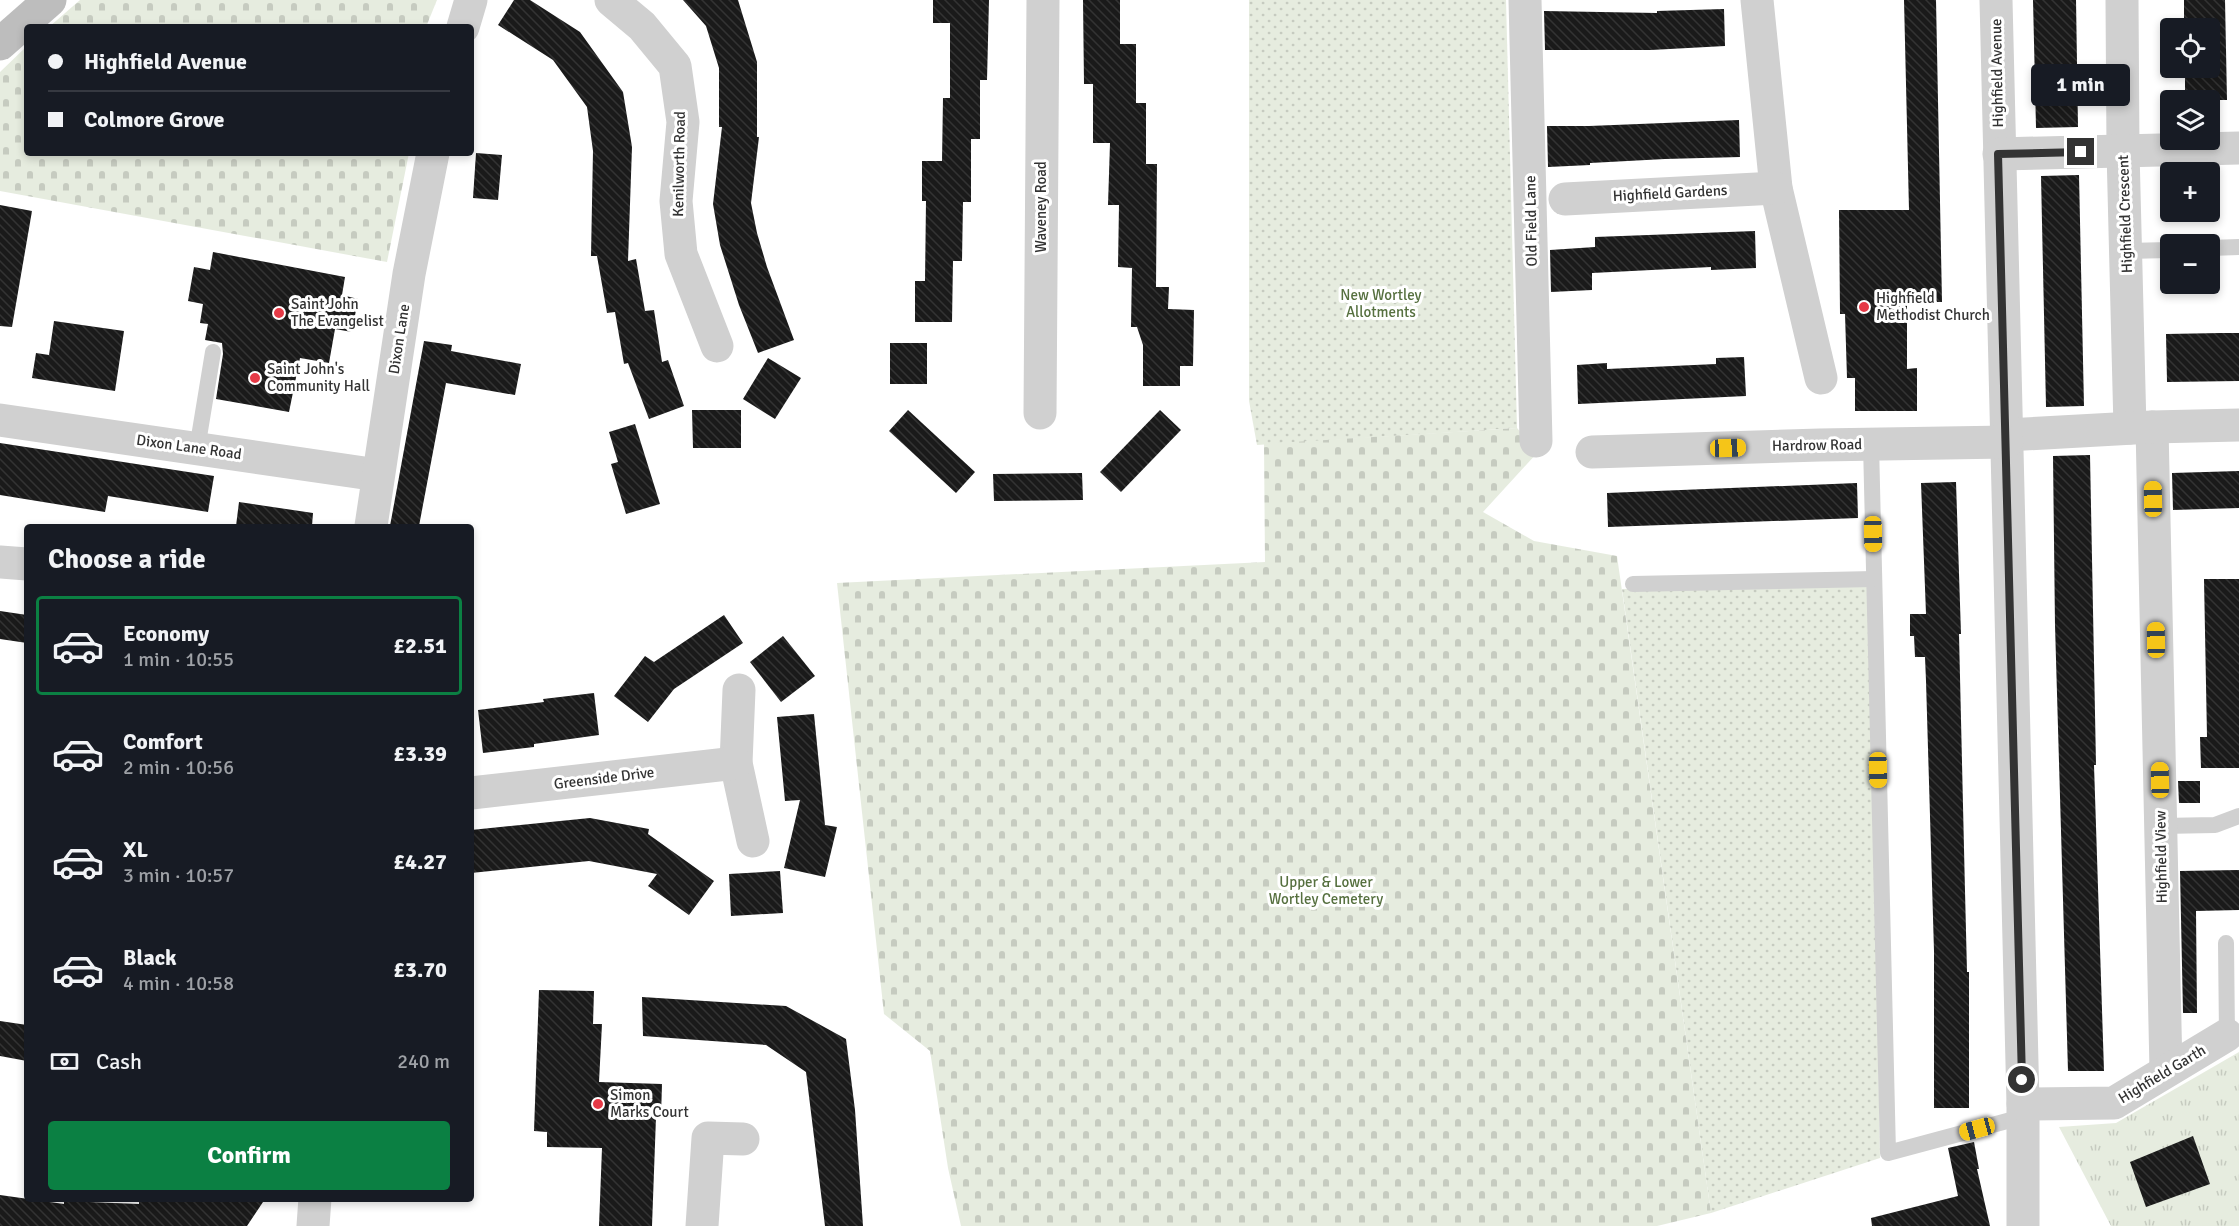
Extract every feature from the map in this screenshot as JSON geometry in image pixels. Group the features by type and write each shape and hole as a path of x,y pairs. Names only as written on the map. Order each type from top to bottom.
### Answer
{"street":[{"path":"0,44 50,0"},
{"path":"464,24 471,0"},
{"name":"Kenilworth Road","path":"611,0 642,26 675,66 683,122 676,201 681,254 717,346"},
{"name":"Waveney Road","path":"1040,413 1043,0"},
{"name":"Old Field Lane","path":"1525,0 1536,441"},
{"path":"1757,0 1776,188 1821,378"},
{"name":"Highfield Avenue","path":"1996,0 2023,1226"},
{"name":"Highfield Crescent","path":"2122,0 2126,252 2141,428"},
{"path":"1998,154 2239,148"},
{"name":"Dixon Lane","path":"371,524 409,274 432,156"},
{"name":"Highfield Gardens","path":"1565,199 1776,188"},
{"name":"Dixon Lane Road","path":"0,420 378,476"},
{"name":"Hardrow Road","path":"1592,452 2007,439 2141,428 2239,425"},
{"name":"Highfield View","path":"2141,428 2161,826 2166,1071"},
{"path":"0,562 24,564"},
{"path":"739,690 736,763 753,841"},
{"name":"Greenside Drive","path":"474,793 736,763"},
{"name":"Highfield Garth","path":"2022,1111 2114,1103 2233,1033"},
{"path":"702,1226 708,1138 743,1139"},
{"path":"313,1226 315,1202"}],"lane":[{"path":"2220,248 2239,247"},
{"path":"2126,252 2160,250"},
{"path":"197,449 213,352"},
{"path":"1871,444 1888,1153 2022,1111"},
{"path":"1633,584 1874,579"},
{"path":"2161,826 2215,825 2239,816"},
{"path":"2226,943 2233,1033"}],"green space":[{"path":"80,0 437,0 427,24 52,24"},
{"name":"New Wortley Allotments","path":"1249,0 1506,0 1517,428 1257,445 1249,401"},
{"path":"24,49 24,156 408,156 387,262 0,191 0,72"},
{"name":"Upper & Lower Wortley Cemetery","path":"1517,428 1538,452 1483,512 1534,541 1617,556 1711,1213 1657,1226 961,1226 948,1168 930,1051 884,1014 837,583 1265,562 1264,444"},
{"path":"1870,585 1880,1158 1711,1213 1622,589"},
{"path":"2239,1052 2239,1226 2111,1226 2059,1127 2116,1123"}],"building":[{"path":"514,0 530,0 580,32 623,92 632,147 628,261 636,259 645,311 654,310 662,362 668,360 684,406 649,419 628,363 624,364 615,312 607,313 597,256 591,256 593,151 587,107 553,60 498,25"},
{"path":"683,0 738,0 757,62 757,137 759,137 751,203 767,267 794,340 758,353 739,305 720,245 713,204 722,127 719,127 719,68 706,26"},
{"path":"933,0 989,0 987,80 980,80 980,139 971,139 971,202 963,202 962,261 953,261 952,322 915,322 915,281 925,281 926,201 922,201 922,161 942,161 943,98 950,98 950,23 933,23"},
{"path":"1083,0 1120,0 1120,44 1136,44 1136,103 1146,103 1146,164 1157,164 1156,287 1169,287 1168,309 1194,310 1193,366 1180,366 1180,386 1143,386 1143,345 1137,327 1131,327 1132,268 1118,267 1119,205 1108,205 1110,143 1093,143 1093,84 1084,84"},
{"name":"Highfield Methodist Church","path":"1904,0 1936,0 1942,302 1907,302 1907,369 1917,368 1917,411 1855,411 1855,378 1847,378 1845,314 1840,314 1839,210 1909,210"},
{"path":"2033,0 2076,0 2078,127 2036,128"},
{"path":"2184,0 2225,0 2227,100 2220,100 2220,90 2185,90 2185,78 2220,78 2220,18 2184,18"},
{"path":"1724,9 1725,46 1651,50 1545,50 1544,11 1657,13 1657,11"},
{"path":"1739,120 1740,157 1665,159 1548,167 1547,126"},
{"path":"476,153 502,155 498,200 473,198"},
{"path":"2079,175 2084,406 2046,407 2041,176"},
{"path":"0,205 32,211 12,327 0,326"},
{"path":"1755,231 1756,268 1711,270 1711,267 1592,273 1592,290 1551,292 1550,250 1595,247 1595,237"},
{"name":"Saint John The Evangelist","path":"213,252 345,277 342,295 358,299 352,332 335,329 329,363 300,358 289,412 216,399 223,354 222,343 205,340 208,324 200,323 203,304 188,301 194,267 210,270"},
{"path":"54,321 124,331 115,391 32,378 36,353 49,355"},
{"path":"2239,333 2239,381 2167,382 2166,334"},
{"path":"424,341 452,345 451,351 521,364 515,395 446,383 419,524 390,524"},
{"path":"890,343 927,343 927,384 890,384"},
{"path":"1744,357 1746,396 1578,404 1577,365 1607,363 1607,369 1716,364 1716,358"},
{"path":"768,358 801,378 775,419 743,399"},
{"path":"692,410 741,410 741,448 693,448"},
{"path":"908,410 975,472 956,493 889,431"},
{"path":"1160,410 1181,430 1121,492 1100,472"},
{"path":"635,424 660,504 626,514 611,464 618,462 609,432"},
{"path":"0,443 214,476 208,512 108,496 105,512 0,495"},
{"path":"2090,455 2096,765 2094,765 2104,1071 2068,1071 2055,625 2053,456"},
{"path":"2239,471 2239,508 2173,510 2172,473"},
{"path":"1082,473 1083,500 994,501 993,474"},
{"path":"1956,482 1967,972 1969,972 1969,1108 1934,1108 1934,951 1925,657 1915,657 1914,636 1910,636 1910,614 1926,614 1921,483"},
{"path":"1857,483 1858,518 1608,527 1607,493"},
{"path":"239,502 313,513 312,524 236,524"},
{"path":"2204,579 2239,579 2239,768 2201,768 2200,737 2207,737"},
{"path":"0,611 24,615 24,643 0,639"},
{"path":"724,615 743,643 674,689 648,722 614,696 645,656 654,662"},
{"path":"783,636 815,676 781,702 750,662"},
{"path":"594,693 599,735 534,744 534,747 483,753 478,710"},
{"path":"814,714 825,825 837,827 825,877 784,868 800,800 785,801 777,717"},
{"path":"2178,781 2200,781 2200,803 2179,803"},
{"path":"590,818 649,829 648,834 714,881 689,915 648,886 657,874 589,861 474,873 474,830"},
{"path":"2239,870 2239,910 2196,911 2197,1013 2183,1013 2180,871"},
{"path":"780,871 783,913 731,916 729,874"},
{"name":"Simon Marks Court","path":"539,990 594,991 593,1024 602,1024 599,1082 662,1084 661,1117 656,1117 652,1226 599,1226 602,1148 547,1147 547,1132 534,1131"},
{"path":"642,997 786,1006 846,1039 855,1110 863,1226 825,1226 806,1072 766,1045 643,1036"},
{"path":"0,1021 24,1025 24,1060 0,1056"},
{"path":"2193,1136 2210,1184 2146,1207 2130,1162"},
{"path":"1974,1142 1979,1169 1977,1169 1990,1226 1872,1226 1871,1218 1958,1196 1948,1148"},
{"path":"0,1195 24,1198 24,1202 64,1204 64,1202 139,1204 139,1202 263,1202 247,1226 0,1226"}],"place":[{"name":"Highfield Methodist Church","path":"1864,307"},
{"name":"Saint John The Evangelist","path":"279,313"},
{"name":"Saint John's Community Hall","path":"255,378"},
{"name":"Simon Marks Court","path":"598,1104"}],"route":[{"path":"2022,1080 1998,154 2081,152"}]}
